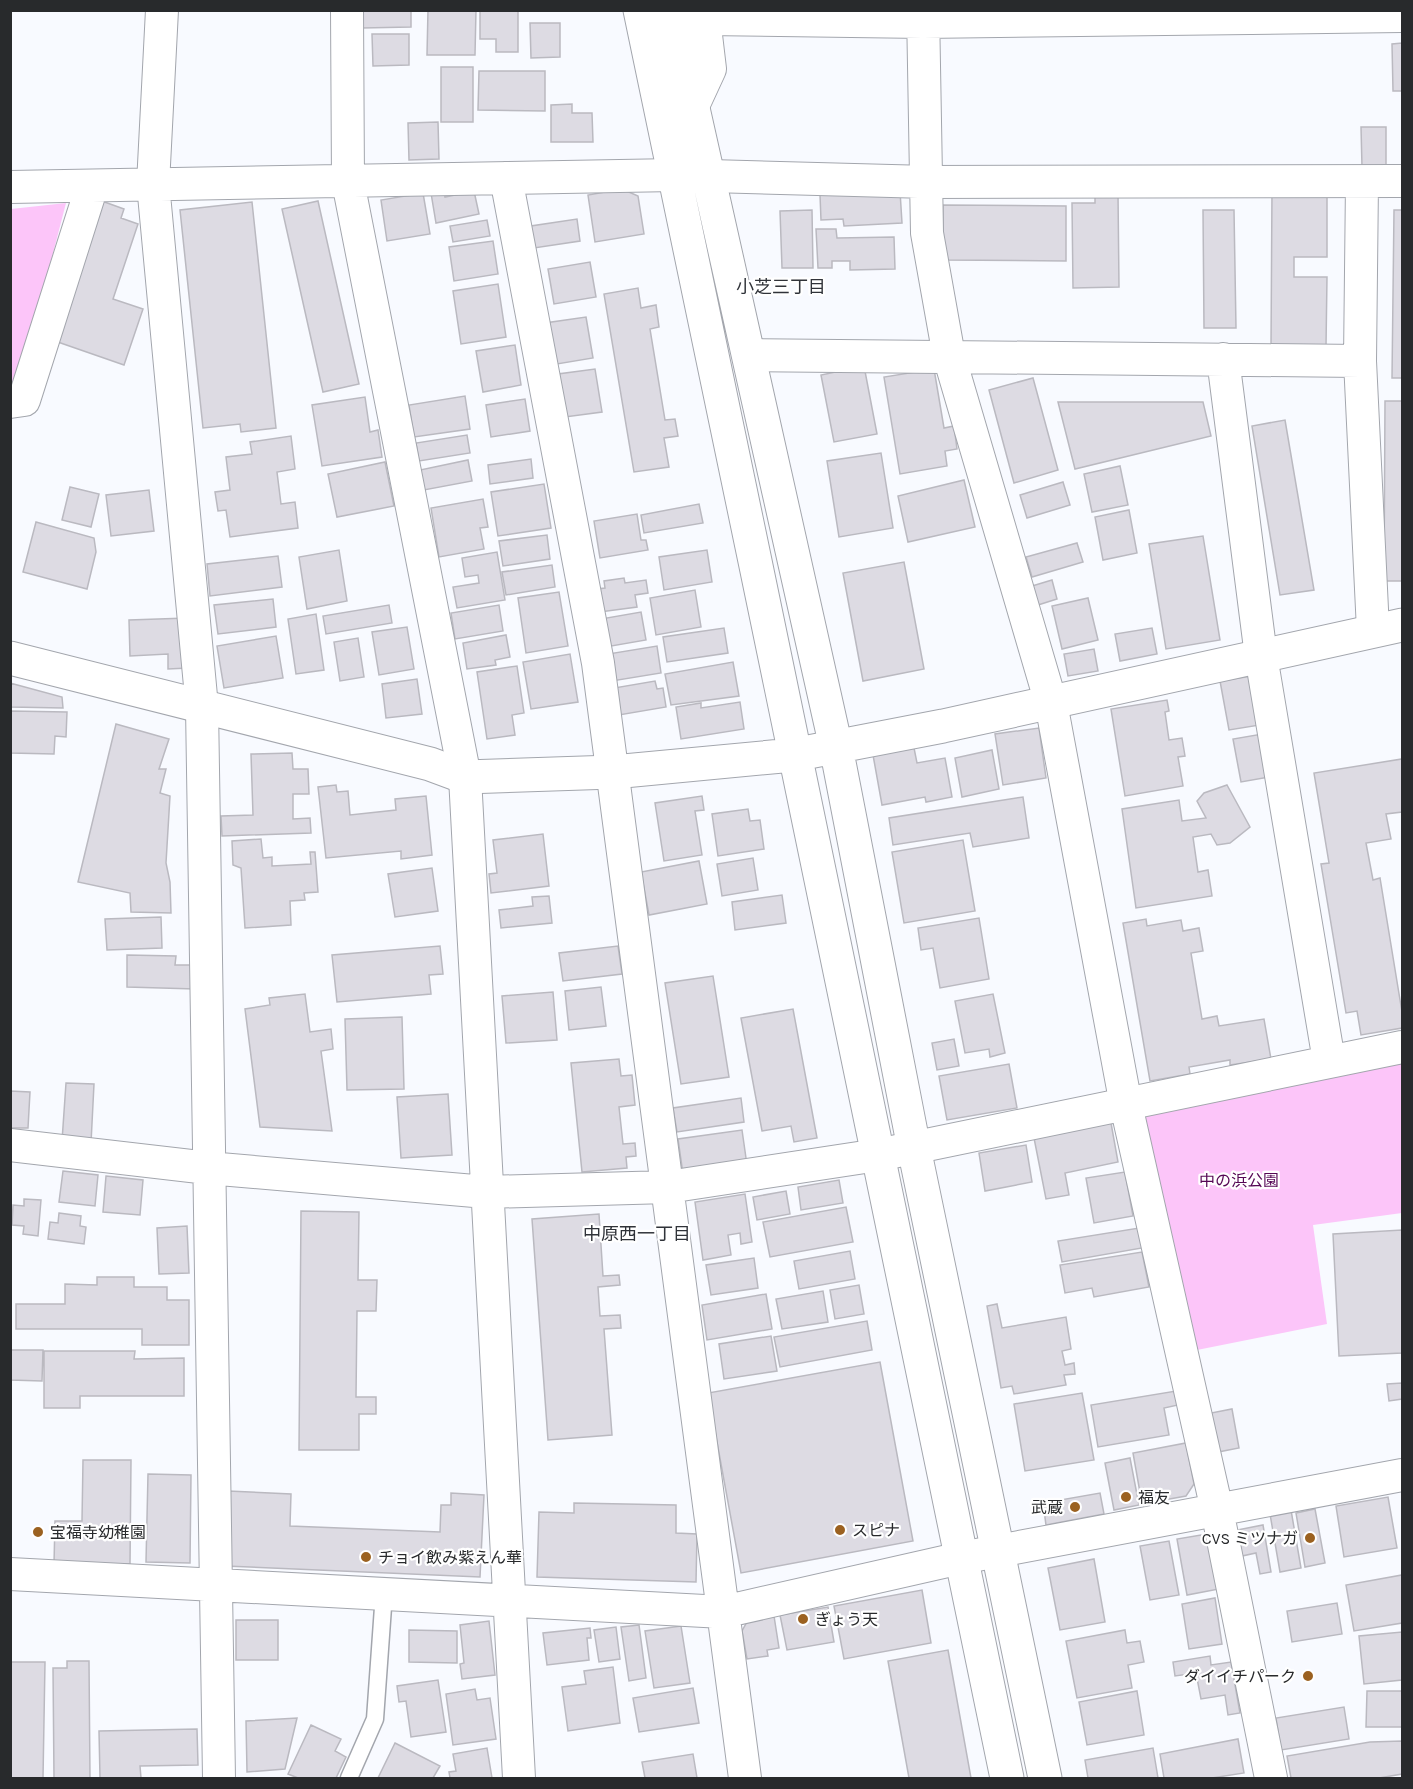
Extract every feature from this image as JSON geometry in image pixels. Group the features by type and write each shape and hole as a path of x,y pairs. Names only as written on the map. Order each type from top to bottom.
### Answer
{"street":[{"path":"162,10 153,184 202,707 219,1779"},
{"path":"347,10 348,182 465,777 507,1600 519,1779"},
{"path":"640,10 1006,1779"},
{"path":"671,10 836,747 914,1148 1045,1779"},
{"path":"692,108 710,69 704,15 1402,16"},
{"path":"923,16 928,182 927,233 949,356 1051,703 1126,1105 1217,1510 1271,1779"},
{"path":"10,187 675,175 928,182 1402,181"},
{"path":"506,178 598,663 744,1779"},
{"path":"10,658 430,764 465,777 613,772 793,755 1051,703 1388,628 1360,361 1362,182"},
{"path":"10,402 24,400 92,186"},
{"path":"749,356 1360,361"},
{"path":"1223,359 1261,656 1329,1061"},
{"path":"10,1145 208,1168 486,1192 668,1187 878,1155 1402,1047"},
{"path":"10,1574 215,1583 723,1612 961,1558 1402,1474"}],"lane":[{"path":"349,1779 375,1719 384,1593"}],"green space":[{"path":"66,203 19,385 11,386 11,209"},
{"name":"中の浜公園","path":"1402,1055 1402,1213 1313,1225 1327,1324 1182,1353 1137,1113"}],"building":[{"path":"362,10 411,10 411,27 362,28"},
{"path":"428,10 476,10 475,55 427,55"},
{"path":"480,10 518,10 518,52 496,52 496,39 480,39"},
{"path":"530,23 560,23 560,57 531,58"},
{"path":"372,34 409,34 409,65 373,66"},
{"path":"1402,43 1402,91 1393,91 1392,44"},
{"path":"441,67 473,67 473,122 441,122"},
{"path":"479,71 545,71 545,111 478,110"},
{"path":"572,104 572,113 592,113 593,142 551,142 551,105"},
{"path":"438,122 439,159 409,160 408,123"},
{"path":"1361,127 1386,127 1386,167 1362,167"},
{"path":"622,189 638,196 644,234 595,242 588,195"},
{"path":"443,190 445,197 474,191 479,214 436,223 431,193"},
{"path":"1272,190 1327,190 1327,257 1294,257 1294,277 1327,277 1326,347 1271,346"},
{"path":"900,191 902,223 844,226 843,219 821,220 820,195"},
{"path":"423,193 430,234 387,241 381,200"},
{"path":"1118,193 1119,287 1073,288 1072,203 1095,203 1095,194"},
{"path":"99,200 124,209 121,218 138,224 113,299 143,309 124,365 52,340"},
{"path":"318,201 359,384 323,392 282,209"},
{"path":"252,202 276,428 241,432 240,424 203,428 180,210"},
{"path":"943,205 1066,206 1066,261 943,260"},
{"path":"812,210 813,268 782,268 780,211"},
{"path":"1203,210 1234,210 1236,328 1204,328"},
{"path":"1394,210 1402,210 1402,378 1392,378"},
{"path":"577,219 580,241 534,248 531,226"},
{"path":"487,220 490,236 453,242 450,226"},
{"path":"816,229 836,229 837,238 894,237 895,269 850,270 850,261 832,261 832,268 818,268"},
{"path":"493,241 498,274 454,281 449,247"},
{"path":"590,262 596,297 554,304 548,269"},
{"path":"498,284 506,337 461,344 453,291"},
{"path":"638,288 641,308 656,305 659,327 650,329 665,420 675,419 678,436 664,438 669,467 634,472 604,294"},
{"path":"586,317 593,358 551,365 545,323"},
{"path":"515,345 521,385 483,392 476,351"},
{"path":"864,366 877,434 834,442 821,375"},
{"path":"595,369 602,412 565,417 558,374"},
{"path":"934,369 944,428 954,426 957,449 945,451 947,466 900,474 884,377"},
{"path":"1033,378 1058,470 1014,483 989,390"},
{"path":"465,396 470,429 414,437 409,405"},
{"path":"365,397 370,432 378,430 382,457 322,466 312,405"},
{"path":"525,399 530,431 491,437 486,405"},
{"path":"1385,401 1402,401 1402,581 1384,581"},
{"path":"1058,402 1203,402 1211,436 1075,469"},
{"path":"1285,420 1314,590 1280,595 1252,426"},
{"path":"467,435 470,453 419,461 416,443"},
{"path":"291,436 295,469 277,472 281,504 295,502 298,528 230,537 226,510 218,511 215,492 230,490 226,457 252,454 250,442"},
{"path":"881,453 893,528 839,537 827,461"},
{"path":"531,459 533,478 490,484 488,465"},
{"path":"468,460 472,481 424,490 420,470"},
{"path":"385,462 394,506 337,517 328,474"},
{"path":"1120,466 1128,505 1092,512 1084,474"},
{"path":"964,480 975,527 908,542 898,496"},
{"path":"1063,482 1070,505 1027,518 1020,495"},
{"path":"544,484 551,528 498,536 491,492"},
{"path":"70,487 99,494 91,527 62,520"},
{"path":"149,490 154,531 111,536 106,495"},
{"path":"483,499 488,527 480,528 484,549 439,557 431,508"},
{"path":"699,504 703,523 644,533 641,515"},
{"path":"1129,510 1137,553 1103,560 1095,517"},
{"path":"637,514 641,540 646,540 648,550 600,558 594,521"},
{"path":"36,522 94,538 96,552 87,589 23,572"},
{"path":"547,535 550,559 503,566 499,541"},
{"path":"1203,536 1220,640 1166,649 1149,544"},
{"path":"1077,543 1083,562 1032,577 1026,557"},
{"path":"339,550 347,601 307,609 299,557"},
{"path":"707,550 712,582 664,590 659,557"},
{"path":"497,552 505,600 457,608 453,587 479,583 478,575 465,577 462,558"},
{"path":"278,556 282,587 210,596 207,564"},
{"path":"904,562 924,669 863,681 843,573"},
{"path":"552,565 555,587 506,595 502,572"},
{"path":"624,578 625,583 646,580 648,593 635,595 637,607 600,612 597,589 605,588 604,581"},
{"path":"1052,580 1057,599 1038,605 1032,586"},
{"path":"695,590 701,627 656,635 650,598"},
{"path":"559,592 568,646 526,653 518,598"},
{"path":"1088,598 1098,640 1062,649 1052,606"},
{"path":"273,599 276,627 218,634 214,605"},
{"path":"389,605 392,623 326,634 323,616"},
{"path":"499,605 503,631 455,639 451,613"},
{"path":"641,612 646,640 600,648 595,620"},
{"path":"316,614 324,670 296,674 288,619"},
{"path":"187,618 188,668 168,669 168,654 130,656 129,620"},
{"path":"407,627 414,669 379,675 372,632"},
{"path":"724,628 728,653 667,662 663,637"},
{"path":"1152,628 1157,654 1120,661 1115,634"},
{"path":"506,635 510,657 495,660 496,665 467,669 463,643"},
{"path":"276,636 283,678 224,688 217,646"},
{"path":"358,638 364,677 340,681 334,642"},
{"path":"657,646 661,673 612,681 608,654"},
{"path":"1094,649 1098,671 1068,676 1064,654"},
{"path":"570,654 578,702 531,709 523,662"},
{"path":"733,662 739,696 671,705 665,674"},
{"path":"517,666 524,713 512,715 515,735 487,739 477,672"},
{"path":"1252,676 1260,725 1229,730 1220,681"},
{"path":"417,679 422,714 386,718 382,684"},
{"path":"655,681 657,689 663,688 666,707 619,715 614,688"},
{"path":"10,683 62,697 63,708 10,707"},
{"path":"1167,700 1169,711 1165,712 1169,740 1182,738 1185,756 1178,757 1183,786 1125,796 1111,709"},
{"path":"740,702 744,729 681,739 676,707 701,703 701,708"},
{"path":"10,711 67,712 66,737 55,736 54,754 10,753"},
{"path":"116,724 169,739 159,769 166,769 160,793 170,796 166,863 170,882 171,913 131,912 130,893 78,882"},
{"path":"1039,728 1046,778 1003,785 995,734"},
{"path":"1268,733 1275,776 1241,782 1233,739"},
{"path":"914,748 917,763 945,758 952,797 926,802 925,797 882,805 873,755"},
{"path":"992,750 999,789 962,797 955,758"},
{"path":"292,753 293,769 308,769 309,794 293,794 293,819 310,818 311,833 222,836 221,816 253,815 251,754"},
{"path":"1402,759 1402,812 1386,814 1391,839 1366,843 1373,880 1380,878 1402,1012 1402,1028 1361,1035 1357,1011 1346,1013 1321,864 1329,863 1314,773"},
{"path":"336,785 337,792 348,791 350,815 396,810 395,799 426,796 432,855 401,859 401,851 326,858 318,787"},
{"path":"1227,785 1250,827 1230,843 1217,845 1211,834 1193,837 1198,872 1208,870 1212,896 1136,908 1122,809 1179,800 1182,821 1206,818 1197,801 1204,793"},
{"path":"702,796 704,810 695,811 702,855 664,861 655,803"},
{"path":"1023,797 1029,838 973,847 970,833 893,845 889,818"},
{"path":"748,809 750,821 760,820 764,849 718,856 712,814"},
{"path":"543,834 549,886 491,893 489,874 497,873 493,840"},
{"path":"261,839 263,858 272,857 272,866 311,864 310,852 315,852 318,892 304,893 305,900 290,901 291,925 245,928 241,868 233,865 232,841"},
{"path":"963,840 975,911 904,923 892,852"},
{"path":"753,858 758,890 722,896 717,864"},
{"path":"699,861 707,904 649,915 641,872"},
{"path":"432,868 438,911 395,917 388,874"},
{"path":"782,895 786,923 735,930 732,902"},
{"path":"549,896 552,923 501,928 499,910 533,906 532,897"},
{"path":"161,917 162,948 107,950 105,919"},
{"path":"979,918 989,979 940,988 933,948 921,950 918,928"},
{"path":"1146,919 1147,926 1181,920 1183,931 1199,928 1203,951 1191,953 1202,1019 1217,1016 1219,1026 1264,1019 1271,1059 1230,1065 1230,1060 1189,1067 1190,1074 1150,1081 1123,923"},
{"path":"440,946 443,974 429,975 431,994 337,1002 332,955"},
{"path":"618,946 622,974 563,981 559,953"},
{"path":"127,955 176,956 175,965 195,965 195,989 127,987"},
{"path":"713,976 729,1077 681,1084 665,983"},
{"path":"601,987 606,1026 569,1030 565,991"},
{"path":"553,992 557,1040 506,1043 502,996"},
{"path":"305,994 310,1032 331,1029 333,1049 321,1051 332,1131 260,1127 245,1009 270,1005 269,998"},
{"path":"993,994 1005,1053 990,1057 989,1049 965,1053 955,1001"},
{"path":"793,1009 817,1138 794,1142 791,1126 762,1131 741,1018"},
{"path":"402,1017 404,1089 347,1090 345,1019"},
{"path":"954,1039 959,1066 937,1070 932,1043"},
{"path":"619,1059 621,1076 632,1075 635,1105 619,1107 623,1144 635,1143 636,1156 626,1157 627,1168 582,1172 571,1063"},
{"path":"1009,1064 1017,1108 947,1120 939,1076"},
{"path":"66,1083 94,1084 91,1143 62,1141"},
{"path":"10,1091 30,1092 28,1128 10,1128"},
{"path":"448,1094 452,1155 401,1158 397,1097"},
{"path":"741,1098 744,1122 677,1132 673,1108"},
{"path":"1111,1123 1118,1162 1065,1173 1069,1195 1046,1199 1034,1138"},
{"path":"742,1130 747,1165 683,1174 678,1139"},
{"path":"1026,1145 1032,1182 985,1191 979,1153"},
{"path":"63,1171 98,1175 95,1206 59,1202"},
{"path":"1125,1172 1133,1216 1094,1223 1086,1178"},
{"path":"106,1176 143,1180 140,1215 103,1212"},
{"path":"839,1180 843,1203 801,1210 798,1187"},
{"path":"786,1191 790,1214 757,1220 753,1197"},
{"path":"745,1194 752,1242 741,1244 740,1233 728,1235 731,1255 703,1260 695,1202"},
{"path":"24,1199 41,1200 38,1236 23,1234 24,1226 12,1225 13,1205 24,1206"},
{"path":"846,1207 853,1242 770,1257 763,1222"},
{"path":"301,1211 359,1212 358,1280 377,1280 376,1311 357,1311 356,1397 376,1397 376,1414 359,1414 359,1450 299,1450"},
{"path":"59,1213 81,1216 80,1226 86,1227 84,1244 48,1239 50,1222 58,1223"},
{"path":"599,1214 603,1276 619,1275 620,1285 598,1287 600,1316 620,1315 621,1328 604,1329 612,1435 548,1440 532,1219"},
{"path":"187,1226 189,1273 159,1274 157,1228"},
{"path":"1139,1228 1142,1248 1062,1262 1058,1241"},
{"path":"1402,1230 1402,1353 1339,1356 1333,1234"},
{"path":"850,1251 855,1279 799,1289 794,1261"},
{"path":"1142,1252 1149,1287 1094,1297 1092,1288 1065,1293 1060,1265"},
{"path":"754,1258 758,1288 711,1295 706,1265"},
{"path":"97,1277 134,1277 134,1287 167,1287 167,1300 189,1300 189,1345 142,1345 142,1329 16,1329 16,1304 65,1304 65,1284 97,1285"},
{"path":"859,1285 864,1314 835,1319 830,1290"},
{"path":"823,1291 828,1322 782,1329 776,1299"},
{"path":"766,1294 772,1329 707,1340 702,1305"},
{"path":"997,1304 1002,1328 1066,1317 1071,1349 1062,1351 1065,1365 1074,1363 1075,1374 1064,1375 1066,1385 1014,1394 1012,1386 1001,1388 987,1306"},
{"path":"867,1321 872,1350 780,1367 774,1337"},
{"path":"771,1336 777,1371 724,1379 719,1344"},
{"path":"10,1350 43,1350 42,1381 10,1380"},
{"path":"44,1351 135,1351 134,1359 184,1358 184,1396 80,1396 80,1408 44,1408"},
{"path":"880,1362 913,1541 741,1573 708,1393"},
{"path":"1402,1383 1402,1399 1389,1401 1387,1384"},
{"path":"1176,1391 1178,1405 1164,1408 1169,1435 1098,1447 1091,1405"},
{"path":"1082,1393 1094,1460 1025,1471 1014,1404"},
{"path":"1232,1409 1239,1448 1218,1452 1211,1413"},
{"path":"1186,1443 1194,1484 1186,1496 1142,1504 1133,1453"},
{"path":"1130,1458 1139,1505 1114,1510 1105,1463"},
{"path":"83,1460 131,1460 130,1564 54,1564 55,1521 82,1521"},
{"path":"148,1474 191,1475 190,1563 146,1562"},
{"path":"228,1491 291,1494 290,1526 440,1532 441,1505 451,1505 451,1493 484,1495 480,1577 225,1566"},
{"path":"1100,1493 1104,1514 1046,1525 1043,1503"},
{"path":"1388,1497 1397,1548 1344,1557 1336,1506"},
{"path":"574,1503 676,1505 676,1533 697,1534 696,1582 537,1577 539,1512 574,1513"},
{"name":"CVS ミツナガ","path":"1315,1509 1325,1563 1305,1567 1296,1513"},
{"path":"1291,1510 1301,1568 1280,1572 1270,1514"},
{"path":"1263,1525 1271,1572 1260,1574 1256,1553 1242,1556 1237,1530"},
{"path":"1201,1535 1209,1540 1219,1589 1187,1595 1177,1539"},
{"path":"1169,1541 1179,1595 1150,1600 1140,1546"},
{"path":"1094,1559 1105,1622 1060,1630 1048,1568"},
{"path":"1402,1575 1402,1623 1354,1631 1346,1585"},
{"path":"922,1590 931,1643 844,1659 834,1606"},
{"path":"1215,1598 1222,1644 1189,1649 1182,1604"},
{"path":"1337,1603 1342,1634 1292,1642 1287,1611"},
{"path":"828,1607 834,1642 787,1650 780,1615"},
{"path":"774,1616 779,1648 767,1650 768,1656 747,1659 742,1631 748,1620"},
{"path":"236,1620 278,1620 278,1660 236,1660"},
{"path":"489,1621 495,1675 462,1679 460,1664 464,1663 460,1625"},
{"path":"639,1625 646,1678 629,1681 621,1627"},
{"path":"681,1626 690,1683 654,1688 645,1631"},
{"path":"616,1627 620,1659 599,1662 594,1630"},
{"path":"590,1628 591,1638 587,1638 589,1660 547,1665 543,1633"},
{"path":"409,1630 457,1631 457,1663 409,1662"},
{"path":"1125,1630 1127,1643 1140,1641 1144,1662 1128,1665 1132,1688 1077,1698 1066,1641"},
{"path":"1402,1632 1402,1680 1364,1684 1359,1636"},
{"path":"948,1650 971,1778 909,1778 888,1661"},
{"path":"1210,1656 1211,1665 1231,1662 1240,1713 1228,1715 1225,1695 1201,1699 1196,1673 1175,1676 1173,1662"},
{"path":"67,1661 89,1661 90,1778 54,1778 53,1668 67,1668"},
{"path":"10,1662 45,1662 43,1778 10,1778"},
{"path":"613,1667 620,1723 568,1731 562,1687 586,1684 584,1671"},
{"path":"438,1680 446,1732 411,1737 406,1701 399,1702 397,1686"},
{"path":"693,1688 699,1723 639,1732 633,1698"},
{"path":"475,1689 477,1700 490,1698 496,1739 453,1745 446,1694"},
{"path":"1137,1691 1144,1735 1087,1745 1079,1702"},
{"path":"1367,1691 1402,1691 1402,1727 1366,1727"},
{"path":"1344,1707 1349,1739 1281,1750 1276,1718"},
{"path":"297,1718 285,1769 247,1772 246,1721"},
{"path":"311,1725 341,1739 335,1751 346,1757 336,1778 298,1778 288,1774"},
{"path":"197,1729 198,1765 140,1766 141,1778 100,1778 99,1731"},
{"path":"1238,1739 1244,1773 1212,1778 1164,1778 1160,1754"},
{"path":"1402,1741 1402,1774 1379,1778 1291,1778 1287,1756 1370,1742"},
{"path":"395,1743 440,1766 433,1778 378,1778"},
{"path":"487,1748 492,1778 450,1778 449,1772 456,1771 453,1754"},
{"path":"1153,1748 1158,1778 1088,1778 1085,1760"},
{"path":"693,1754 697,1778 645,1778 642,1762"}],"place":[{"name":"福友","path":"1126,1497"},
{"name":"武蔵","path":"1075,1507"},
{"name":"スピナ","path":"840,1530"},
{"name":"宝福寺幼稚園","path":"38,1532"},
{"name":"CVS ミツナガ","path":"1310,1538"},
{"name":"チョイ飲み紫えん華","path":"366,1557"},
{"name":"ぎょう天","path":"803,1619"},
{"name":"ダイイチパーク","path":"1308,1676"}],"district":[{"name":"小芝三丁目","path":"781,287"},
{"name":"中原西一丁目","path":"637,1234"}]}
